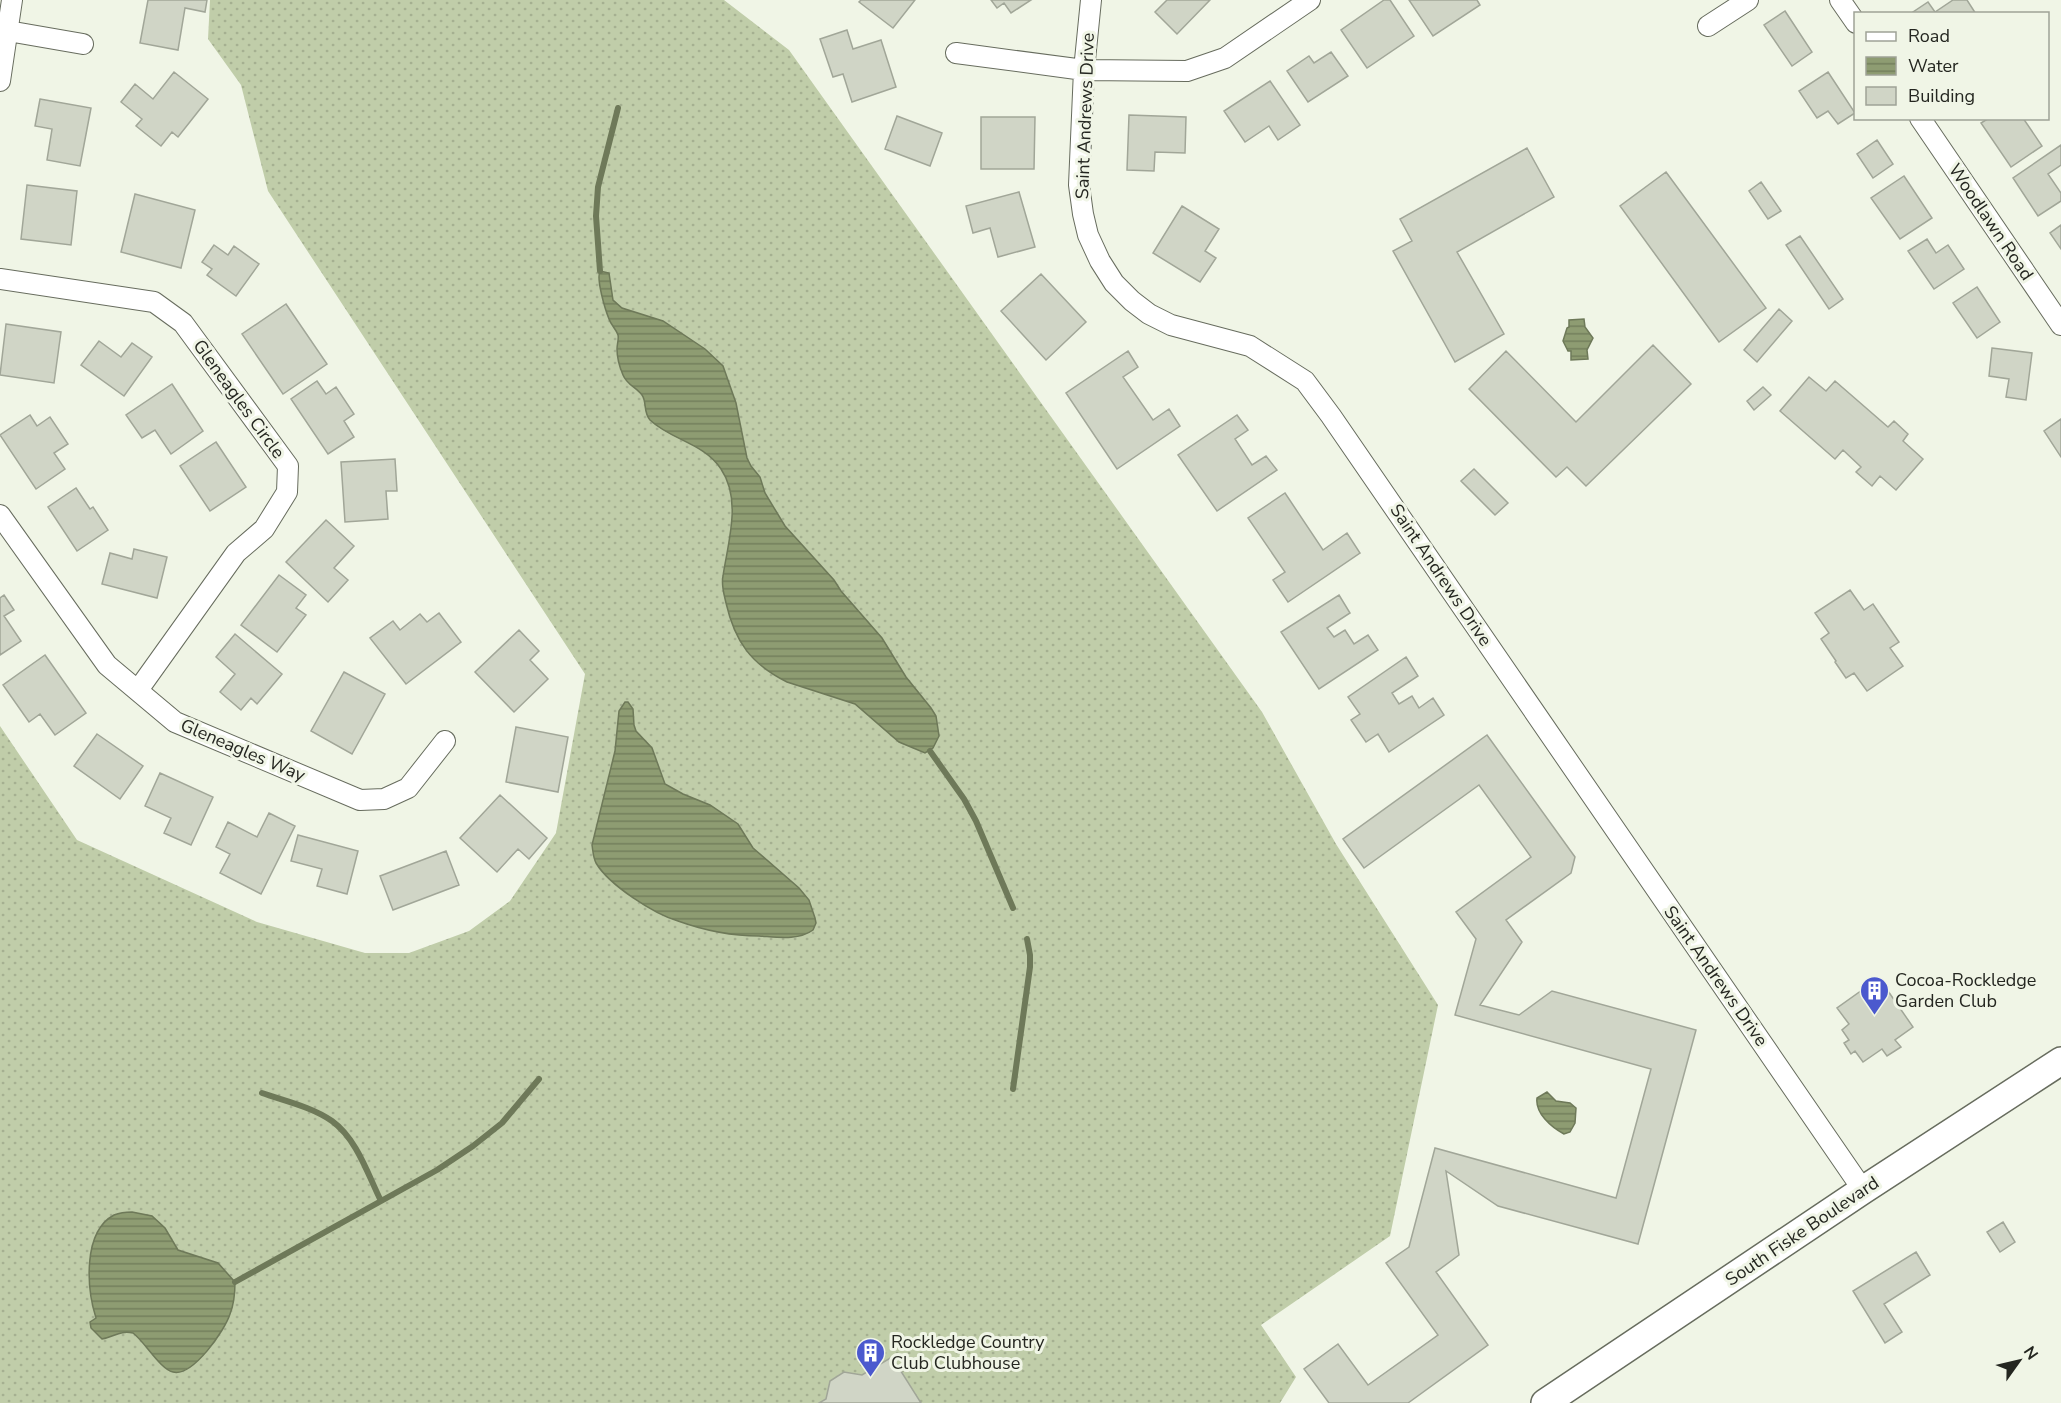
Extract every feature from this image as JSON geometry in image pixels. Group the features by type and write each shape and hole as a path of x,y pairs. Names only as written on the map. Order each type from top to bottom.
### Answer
{"main road":[{"name":"South Fiske Boulevard","path":"1545,1403 1863,1190 2061,1061"}],"street":[{"path":"0,81 12,0"},
{"name":"Saint Andrews Drive","path":"1091,0 1084,70 1080,199 1088,235 1100,261 1114,283 1149,314 1172,325 1250,346 1305,381 1863,1190"},
{"path":"956,53 1084,70 1187,71 1225,58 1310,0"},
{"path":"1707,26 1748,0"},
{"path":"1840,0 1854,20"},
{"path":"8,31 83,44"},
{"name":"Woodlawn Road","path":"1921,120 2061,325"},
{"name":"Gleneagles Circle","path":"0,279 154,302 183,323 288,466 287,492 264,529 236,553 138,690"},
{"name":"Gleneagles Way","path":"0,515 107,665 175,722 360,800 384,799 408,788 445,741"}],"shaded area":[{"path":"210,0 724,0 789,50 1262,712 1336,844 1438,1005 1390,1236 1261,1325 1296,1377 1280,1403 0,1403 0,726 77,840 257,922 365,953 409,953 469,931 510,901 556,833 585,674 268,191 241,85 208,39"}],"water":[{"path":"600,271 609,273 613,300 622,308 663,321 705,349 723,366 736,403 747,458 760,477 765,493 785,526 882,638 906,677 931,708 936,716 939,736 933,748 925,753 899,742 855,704 787,682 764,668 746,650 734,629 724,596 722,579 732,521 731,494 727,481 721,469 706,453 658,427 648,417 642,395 627,381 621,369 617,352 618,335 603,302 599,280"},
{"path":"1584,319 1585,327 1593,338 1587,350 1588,359 1571,360 1571,351 1568,351 1563,341 1569,327 1569,320"},
{"path":"625,702 628,702 633,709 636,731 652,748 665,784 710,805 738,824 753,848 799,888 809,900 816,923 813,930 801,936 780,937 728,934 697,927 668,917 645,905 621,889 602,872 595,861 592,845 615,751 619,711"},
{"path":"1547,1092 1556,1101 1570,1103 1576,1108 1575,1123 1570,1132 1564,1134 1559,1131 1541,1114 1537,1098"},
{"path":"132,1212 152,1216 165,1228 178,1250 218,1263 235,1282 232,1306 222,1331 199,1360 181,1372 173,1372 163,1366 133,1333 121,1333 102,1339 91,1328 90,1322 96,1318 89,1278 96,1234 114,1215"}],"building":[{"path":"148,0 207,0 205,12 185,8 178,50 140,43"},
{"path":"861,0 915,0 893,28 859,2"},
{"path":"991,0 1031,0 1011,13 1004,3 997,8"},
{"path":"1167,0 1210,0 1177,34 1155,12"},
{"path":"1384,0 1390,0 1414,36 1367,68 1341,30"},
{"path":"1409,0 1477,0 1480,5 1433,36"},
{"path":"1953,0 1967,0 1975,12 1935,12"},
{"path":"1928,2 1935,12 1913,12"},
{"path":"1785,11 1812,52 1792,66 1764,25"},
{"path":"847,30 853,49 881,40 896,87 852,102 843,74 833,77 820,39"},
{"path":"1331,52 1348,76 1308,102 1287,71 1309,56 1314,63"},
{"path":"174,72 208,99 178,137 172,132 161,146 136,126 142,119 121,102 135,84 153,99"},
{"path":"1828,72 1854,114 1838,124 1828,111 1817,118 1799,91"},
{"path":"1270,81 1300,125 1278,140 1269,126 1245,142 1224,111"},
{"path":"40,99 91,108 80,166 47,160 52,129 35,126"},
{"path":"1129,115 1186,117 1185,153 1155,152 1154,171 1127,170"},
{"path":"897,116 942,133 930,166 885,149"},
{"path":"981,117 1035,117 1034,169 981,169"},
{"path":"1986,120 2024,120 2042,146 2011,167 1981,123"},
{"path":"1877,140 1893,164 1873,178 1857,154"},
{"path":"2061,145 2061,165 2048,174 2061,193 2061,201 2038,216 2013,178"},
{"path":"1527,148 1554,197 1457,252 1504,334 1455,362 1393,251 1412,241 1400,219"},
{"path":"1666,172 1766,308 1719,342 1620,206"},
{"path":"1904,176 1932,218 1900,239 1871,198"},
{"path":"1761,182 1781,211 1768,219 1749,191"},
{"path":"27,185 77,191 71,245 21,239"},
{"path":"1019,192 1035,247 998,257 990,228 973,233 966,206"},
{"path":"135,194 195,210 181,268 121,252"},
{"path":"1182,206 1219,229 1205,251 1216,258 1200,282 1153,253"},
{"path":"2061,225 2061,249 2050,233"},
{"path":"1800,236 1843,299 1829,309 1786,245"},
{"path":"1927,239 1936,253 1948,245 1964,269 1934,289 1908,251"},
{"path":"214,245 228,255 234,246 259,264 236,296 207,275 212,269 202,262"},
{"path":"1041,274 1086,322 1046,360 1001,311"},
{"path":"1977,287 2000,322 1977,338 1953,303"},
{"path":"286,304 327,364 283,394 242,334"},
{"path":"1779,309 1792,321 1757,362 1744,350"},
{"path":"6,324 61,332 54,383 0,375"},
{"path":"99,341 121,357 132,343 152,357 124,396 81,365"},
{"path":"1653,345 1691,384 1586,486 1567,467 1556,477 1469,389 1506,351 1576,422"},
{"path":"1992,348 2032,353 2026,400 2006,397 2009,379 1989,376"},
{"path":"1128,351 1138,367 1123,377 1153,420 1169,409 1180,426 1117,469 1066,393"},
{"path":"1809,377 1826,391 1835,381 1888,427 1894,421 1908,434 1903,441 1923,459 1896,490 1880,476 1872,486 1856,472 1861,467 1843,450 1835,459 1780,411"},
{"path":"317,381 326,394 336,387 354,414 344,421 354,437 328,454 291,399"},
{"path":"172,384 203,431 171,454 155,430 142,438 126,415"},
{"path":"1763,387 1771,395 1754,410 1747,401"},
{"path":"30,415 37,426 50,417 68,444 54,453 65,469 36,489 0,435"},
{"path":"1237,415 1248,430 1235,439 1252,465 1266,456 1277,470 1217,511 1178,455"},
{"path":"2061,419 2061,457 2044,431"},
{"path":"216,442 246,487 210,511 180,466"},
{"path":"395,459 397,491 386,491 388,519 345,522 341,462"},
{"path":"1474,469 1508,503 1495,515 1461,481"},
{"path":"76,488 90,509 93,507 108,530 77,551 48,507"},
{"path":"1285,493 1323,550 1347,533 1360,553 1288,602 1273,580 1285,572 1248,518"},
{"path":"326,520 354,546 334,568 348,580 328,602 286,562"},
{"path":"134,549 167,557 157,598 102,584 110,553 132,559"},
{"path":"279,575 306,595 296,608 306,615 277,652 241,625"},
{"path":"1850,590 1864,610 1873,604 1899,642 1890,648 1903,666 1867,691 1854,673 1846,678 1835,662 1821,639 1829,633 1815,613"},
{"path":"4,595 14,610 4,616 21,641 0,655 0,598"},
{"path":"1339,595 1350,613 1327,628 1334,637 1345,630 1354,644 1368,635 1378,650 1319,689 1281,632"},
{"path":"439,613 461,642 406,684 370,638 393,621 400,630 420,614 427,622"},
{"path":"519,630 539,651 530,660 548,679 514,712 475,672"},
{"path":"235,634 282,674 257,704 251,698 241,710 220,692 235,674 216,657"},
{"path":"45,655 86,713 55,735 40,714 29,722 3,685"},
{"path":"1406,657 1418,676 1392,693 1399,704 1412,696 1419,708 1433,698 1444,715 1389,752 1378,734 1366,742 1351,720 1360,714 1348,697"},
{"path":"344,672 385,694 352,754 311,731"},
{"path":"516,727 568,737 558,792 506,782"},
{"path":"97,734 143,766 120,799 74,766"},
{"path":"1487,735 1575,857 1571,873 1506,920 1522,942 1480,1005 1519,1015 1552,991 1696,1030 1638,1244 1498,1206 1446,1171 1459,1255 1436,1272 1488,1345 1408,1403 1329,1403 1304,1369 1338,1344 1368,1385 1438,1335 1386,1263 1409,1247 1435,1148 1616,1198 1651,1069 1455,1015 1476,939 1456,912 1531,857 1479,785 1364,868 1343,839"},
{"path":"160,773 213,797 191,845 164,833 171,818 145,806"},
{"path":"500,795 547,838 529,859 518,849 497,872 460,838"},
{"path":"269,813 295,826 261,894 220,873 230,854 216,847 228,822 257,837"},
{"path":"298,835 358,851 347,894 317,886 322,869 291,861"},
{"path":"446,851 459,885 393,910 380,876"},
{"name":"Cocoa-Rockledge Garden Club","path":"1879,978 1913,1027 1895,1040 1901,1047 1887,1056 1882,1049 1863,1062 1855,1051 1851,1054 1844,1043 1849,1040 1842,1030 1849,1024 1837,1008"},
{"path":"2003,1222 2015,1242 2000,1252 1987,1232"},
{"path":"1916,1252 1930,1275 1884,1304 1902,1332 1885,1343 1853,1291"},
{"name":"Rockledge Country Club Clubhouse","path":"892,1357 921,1403 819,1403 826,1399 830,1381 844,1372 862,1375"}],"waterway":[{"path":"600,271 596,216 598,187 618,108"},
{"path":"930,751 964,799 976,821 1013,908"},
{"path":"1013,1089 1030,967 1027,939"},
{"path":"235,1282 437,1170 473,1146 502,1123 539,1079"},
{"path":"262,1093 316,1112 341,1129 355,1147 381,1201"}],"place":[{"name":"Cocoa-Rockledge Garden Club","path":"1874,1016"},
{"name":"Rockledge Country Club Clubhouse","path":"870,1378"}]}
